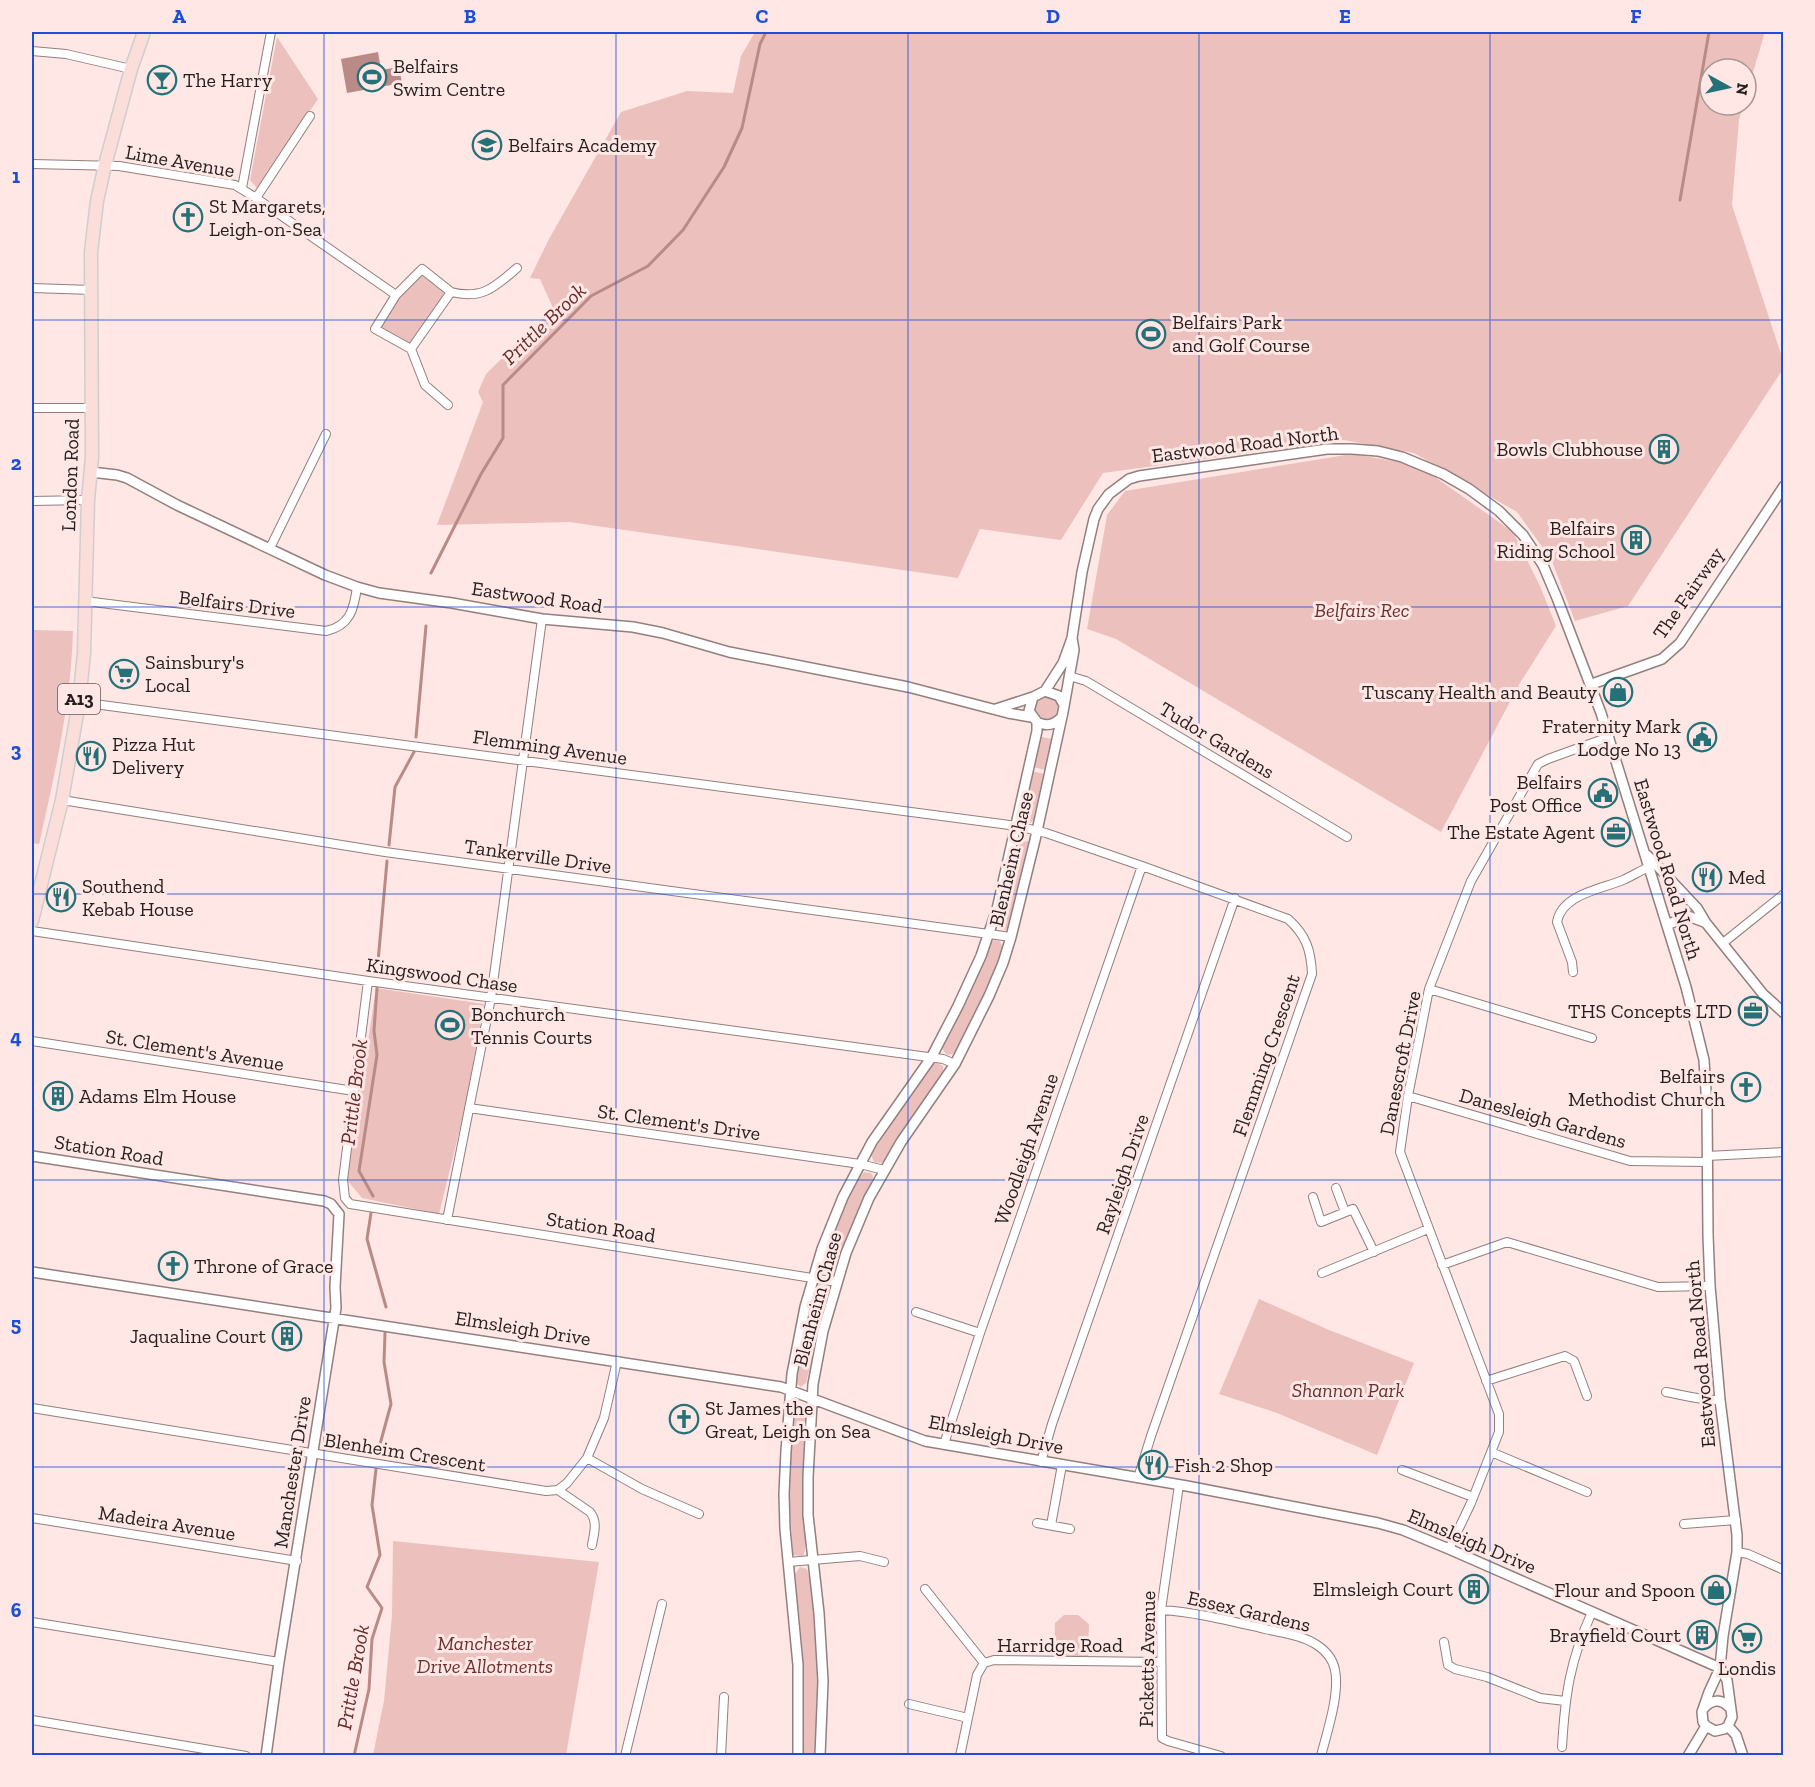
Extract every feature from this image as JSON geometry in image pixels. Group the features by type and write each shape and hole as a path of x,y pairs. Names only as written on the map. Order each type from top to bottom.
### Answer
{"main road":[{"name":"London Road","path":"32,921 62,800 79,702 84,653 88,500 92,472 91,252 97,201 130,69 144,32"}],"street":[{"path":"242,189 271,32"},
{"path":"32,51 66,54 130,69"},
{"path":"256,198 310,116"},
{"name":"Lime Avenue","path":"32,164 105,165 235,185 396,295"},
{"path":"448,405 425,386 411,349 375,328 396,295 422,269 451,292 466,296 494,288 517,268"},
{"path":"32,288 92,290"},
{"path":"411,349 451,292"},
{"path":"32,408 92,408"},
{"path":"270,548 326,434"},
{"name":"Eastwood Road North","path":"1072,638 1082,572 1098,509 1109,494 1129,479 1138,476 1327,449 1378,451 1402,457 1443,474 1469,489 1499,511 1523,535 1543,565 1592,684 1689,996 1704,1060 1710,1286 1720,1400 1736,1520 1737,1552 1720,1668 1704,1708"},
{"name":"Eastwood Road","path":"92,472 127,478 177,505 342,582 378,593 542,619 633,627 729,652 908,687 1034,719"},
{"name":"The Fairway","path":"1592,684 1662,659 1680,643 1784,486"},
{"path":"32,501 88,500"},
{"name":"Belfairs Drive","path":"85,601 326,631 347,621 355,607 357,587"},
{"path":"447,1220 491,998 542,619"},
{"path":"1033,697 1029,711 1034,719 1049,725 1062,717 1074,650 1072,638"},
{"path":"996,709 1045,691 1063,663 1072,638"},
{"name":"Tudor Gardens","path":"1069,676 1086,681 1347,837"},
{"path":"1045,691 1059,696 1064,706"},
{"name":"Flemming Avenue","path":"79,702 1017,826"},
{"name":"Blenheim Chase","path":"820,1755 824,1681 812,1560 808,1477 812,1398 824,1331 837,1282 856,1227 884,1170 955,1064 989,996 1011,937 1062,717"},
{"name":"Blenheim Chase","path":"798,1755 798,1665 784,1494 791,1390 797,1342 813,1279 833,1221 860,1164 931,1058 958,1006 989,934 1017,826 1037,731 1034,719"},
{"name":"Danescroft Drive","path":"1449,1549 1491,1452 1498,1432 1499,1414 1400,1152 1408,1096 1430,989 1471,881 1538,764 1609,737"},
{"name":"Tankerville Drive","path":"62,800 385,852 1011,937"},
{"name":"Flemming Crescent","path":"1017,826 1037,830 1143,866 1288,919 1300,930 1308,944 1312,974 1138,1478"},
{"path":"1643,851 1690,901 1763,994 1784,1013"},
{"name":"Woodleigh Avenue","path":"944,1444 980,1333 1143,866"},
{"path":"1572,972 1572,962 1557,922 1558,916 1568,905 1587,891 1622,880 1649,867"},
{"path":"1656,889 1671,881"},
{"path":"1723,943 1782,897"},
{"name":"Rayleigh Drive","path":"1041,1462 1052,1424 1235,898"},
{"path":"1688,916 1690,901"},
{"path":"1667,925 1688,916 1706,923"},
{"name":"Kingswood Chase","path":"32,931 368,981 943,1059 955,1064"},
{"path":"354,1091 368,981"},
{"path":"1430,989 1592,1038"},
{"name":"St. Clement's Avenue","path":"32,1041 354,1091"},
{"name":"Station Road","path":"354,1091 343,1189 345,1198 350,1204 837,1282"},
{"name":"Danesleigh Gardens","path":"1408,1096 1630,1161 1707,1159 1784,1152"},
{"name":"St. Clement's Drive","path":"469,1108 860,1164 884,1170"},
{"name":"Station Road","path":"32,1156 324,1201"},
{"path":"1336,1188 1346,1212"},
{"path":"1313,1197 1321,1222 1353,1209 1374,1252"},
{"name":"Manchester Drive","path":"266,1755 337,1297 335,1287 339,1214 332,1204 324,1201"},
{"path":"1323,1273 1428,1229"},
{"path":"1442,1264 1506,1242 1658,1287 1710,1286"},
{"name":"Elmsleigh Drive","path":"32,1272 772,1386 791,1390 925,1441 1179,1485 1378,1523 1403,1530 1449,1549 1720,1668"},
{"path":"916,1312 980,1333"},
{"path":"1486,1381 1565,1356 1574,1361 1587,1396"},
{"path":"592,1545 594,1517 558,1490 567,1484 587,1458 604,1418 617,1361"},
{"path":"1666,1392 1698,1397 1708,1401 1720,1400"},
{"name":"Blenheim Crescent","path":"32,1408 546,1491 558,1490"},
{"path":"1491,1452 1587,1492"},
{"path":"587,1458 642,1489 699,1514"},
{"path":"1051,1525 1062,1465"},
{"path":"1402,1470 1473,1497"},
{"name":"Picketts Avenue","path":"1179,1485 1161,1610 1162,1738 1221,1755"},
{"name":"Madeira Avenue","path":"32,1518 297,1561"},
{"path":"1684,1524 1736,1520"},
{"path":"1037,1523 1070,1528"},
{"path":"1737,1552 1748,1554 1784,1570"},
{"path":"788,1562 860,1556 884,1562"},
{"path":"925,1589 984,1663"},
{"path":"625,1755 662,1604"},
{"name":"Essex Gardens","path":"1161,1610 1202,1614 1298,1637 1324,1649 1335,1670 1336,1685 1321,1755"},
{"path":"1562,1747 1564,1701 1576,1650 1592,1612"},
{"path":"32,1622 279,1662"},
{"path":"1444,1642 1448,1665 1455,1669 1487,1677 1540,1698 1564,1701"},
{"name":"Harridge Road","path":"960,1755 977,1675 984,1663 994,1660 1161,1662"},
{"name":"Eastwood Road North","path":"1720,1668 1727,1680 1729,1707"},
{"path":"721,1755 724,1697"},
{"path":"1716,1701 1726,1704 1732,1717 1728,1726 1720,1731 1710,1729 1702,1717 1704,1708 1707,1704 1716,1701"},
{"path":"909,1704 968,1718"},
{"path":"32,1720 246,1755"},
{"path":"1688,1755 1706,1726"},
{"path":"1728,1726 1736,1734 1743,1755"}],"green space":[{"name":"Belfairs Park and Golf Course","path":"755,32 1765,32 1758,57 1698,57 1698,117 1740,117 1732,205 1783,360 1783,369 1628,606 1575,621 1551,559 1517,512 1414,453 1344,440 1103,473 1061,540 980,529 958,578 569,522 437,525 483,402 478,392 486,374 553,308 540,279 530,278 549,239 621,112 687,91 733,93 741,56"},
{"path":"277,37 318,99 257,188 250,180"},
{"path":"421,273 446,293 410,346 379,328 398,296"},
{"name":"Belfairs Rec","path":"1352,454 1418,465 1513,532 1540,586 1556,626 1520,683 1441,832 1116,639 1087,629 1107,515 1125,491"},
{"path":"32,630 73,631 66,712 39,844 32,843"},
{"path":"1046,697 1055,700 1058,709 1055,718 1046,721 1037,718 1034,709 1037,700"},
{"path":"1038,736 1052,739 1046,770 1032,767"},
{"path":"1031,771 1045,774 1035,819 1030,823 1025,822 1022,817"},
{"path":"1031,841 1010,925 1006,930 1001,930 996,922 1016,842"},
{"path":"1000,941 1003,949 995,972 955,1053 947,1055 943,1046 979,973 991,942"},
{"path":"376,988 484,1004 465,1108 439,1214 362,1198 347,1180"},
{"path":"937,1063 943,1066 943,1075 884,1161 874,1162 871,1155 932,1064"},
{"path":"864,1172 871,1173 873,1176 871,1185 833,1274 827,1276 821,1271 833,1233 850,1195"},
{"path":"818,1285 826,1288 827,1296 806,1383 801,1387 796,1383 802,1341"},
{"name":"Shannon Park","path":"1259,1299 1329,1330 1414,1363 1377,1455 1277,1413 1219,1394"},
{"path":"799,1404 805,1404 806,1409 803,1509 806,1545 803,1556 793,1555 790,1499 791,1433"},
{"name":"Manchester Drive Allotments","path":"393,1541 599,1562 566,1755 373,1755 384,1701 392,1615"},
{"path":"800,1567 807,1569 816,1613 819,1661 817,1755 804,1755 803,1655 795,1574"},
{"path":"1064,1615 1078,1615 1089,1624 1088,1656 1054,1656 1055,1623"}],"shaded area":[{"name":"Belfairs Swim Centre","path":"378,52 381,70 399,67 402,83 347,93 341,59"}],"waterway":[{"name":"Prittle Brook","path":"431,573 481,474 503,438 503,385 591,296 648,266 683,230 724,167 742,128 760,44 766,32"},
{"path":"1680,200 1709,32"},
{"name":"Prittle Brook","path":"416,737 426,626"},
{"name":"Prittle Brook","path":"389,845 395,787 414,752"},
{"name":"Prittle Brook","path":"377,973 387,861"},
{"name":"Prittle Brook","path":"373,1196 359,1171 377,1055 374,1031 377,988"},
{"name":"Prittle Brook","path":"371,1213 367,1239 386,1307"},
{"name":"Prittle Brook","path":"379,1448 391,1404 384,1362 385,1333"},
{"name":"Prittle Brook","path":"354,1756 369,1689 372,1639 382,1608 367,1587 380,1555 372,1505 376,1469"}],"place":[{"name":"Belfairs Swim Centre","path":"372,77"},
{"name":"The Harry","path":"162,80"},
{"name":"Belfairs Academy","path":"487,145"},
{"name":"St Margarets, Leigh-on-Sea","path":"188,217"},
{"name":"Belfairs Park and Golf Course","path":"1151,334"},
{"name":"Bowls Clubhouse","path":"1664,449"},
{"name":"Belfairs Riding School","path":"1636,540"},
{"name":"Sainsbury's Local","path":"124,674"},
{"name":"Tuscany Health and Beauty","path":"1618,692"},
{"name":"Fraternity Mark Lodge No 13","path":"1702,737"},
{"name":"Pizza Hut Delivery","path":"91,756"},
{"name":"Belfairs Post Office","path":"1603,793"},
{"name":"The Estate Agent","path":"1616,832"},
{"name":"Med","path":"1707,877"},
{"name":"Southend Kebab House","path":"61,897"},
{"name":"THS Concepts LTD","path":"1753,1011"},
{"name":"Bonchurch Tennis Courts","path":"450,1025"},
{"name":"Belfairs Methodist Church","path":"1746,1087"},
{"name":"Adams Elm House","path":"58,1096"},
{"name":"Throne of Grace","path":"173,1266"},
{"name":"Jaqualine Court","path":"287,1336"},
{"name":"St James the Great, Leigh on Sea","path":"684,1419"},
{"name":"Fish 2 Shop","path":"1153,1465"},
{"name":"Elmsleigh Court","path":"1474,1589"},
{"name":"Flour and Spoon","path":"1716,1590"},
{"name":"Brayfield Court","path":"1702,1635"},
{"name":"Londis","path":"1747,1638"}]}
